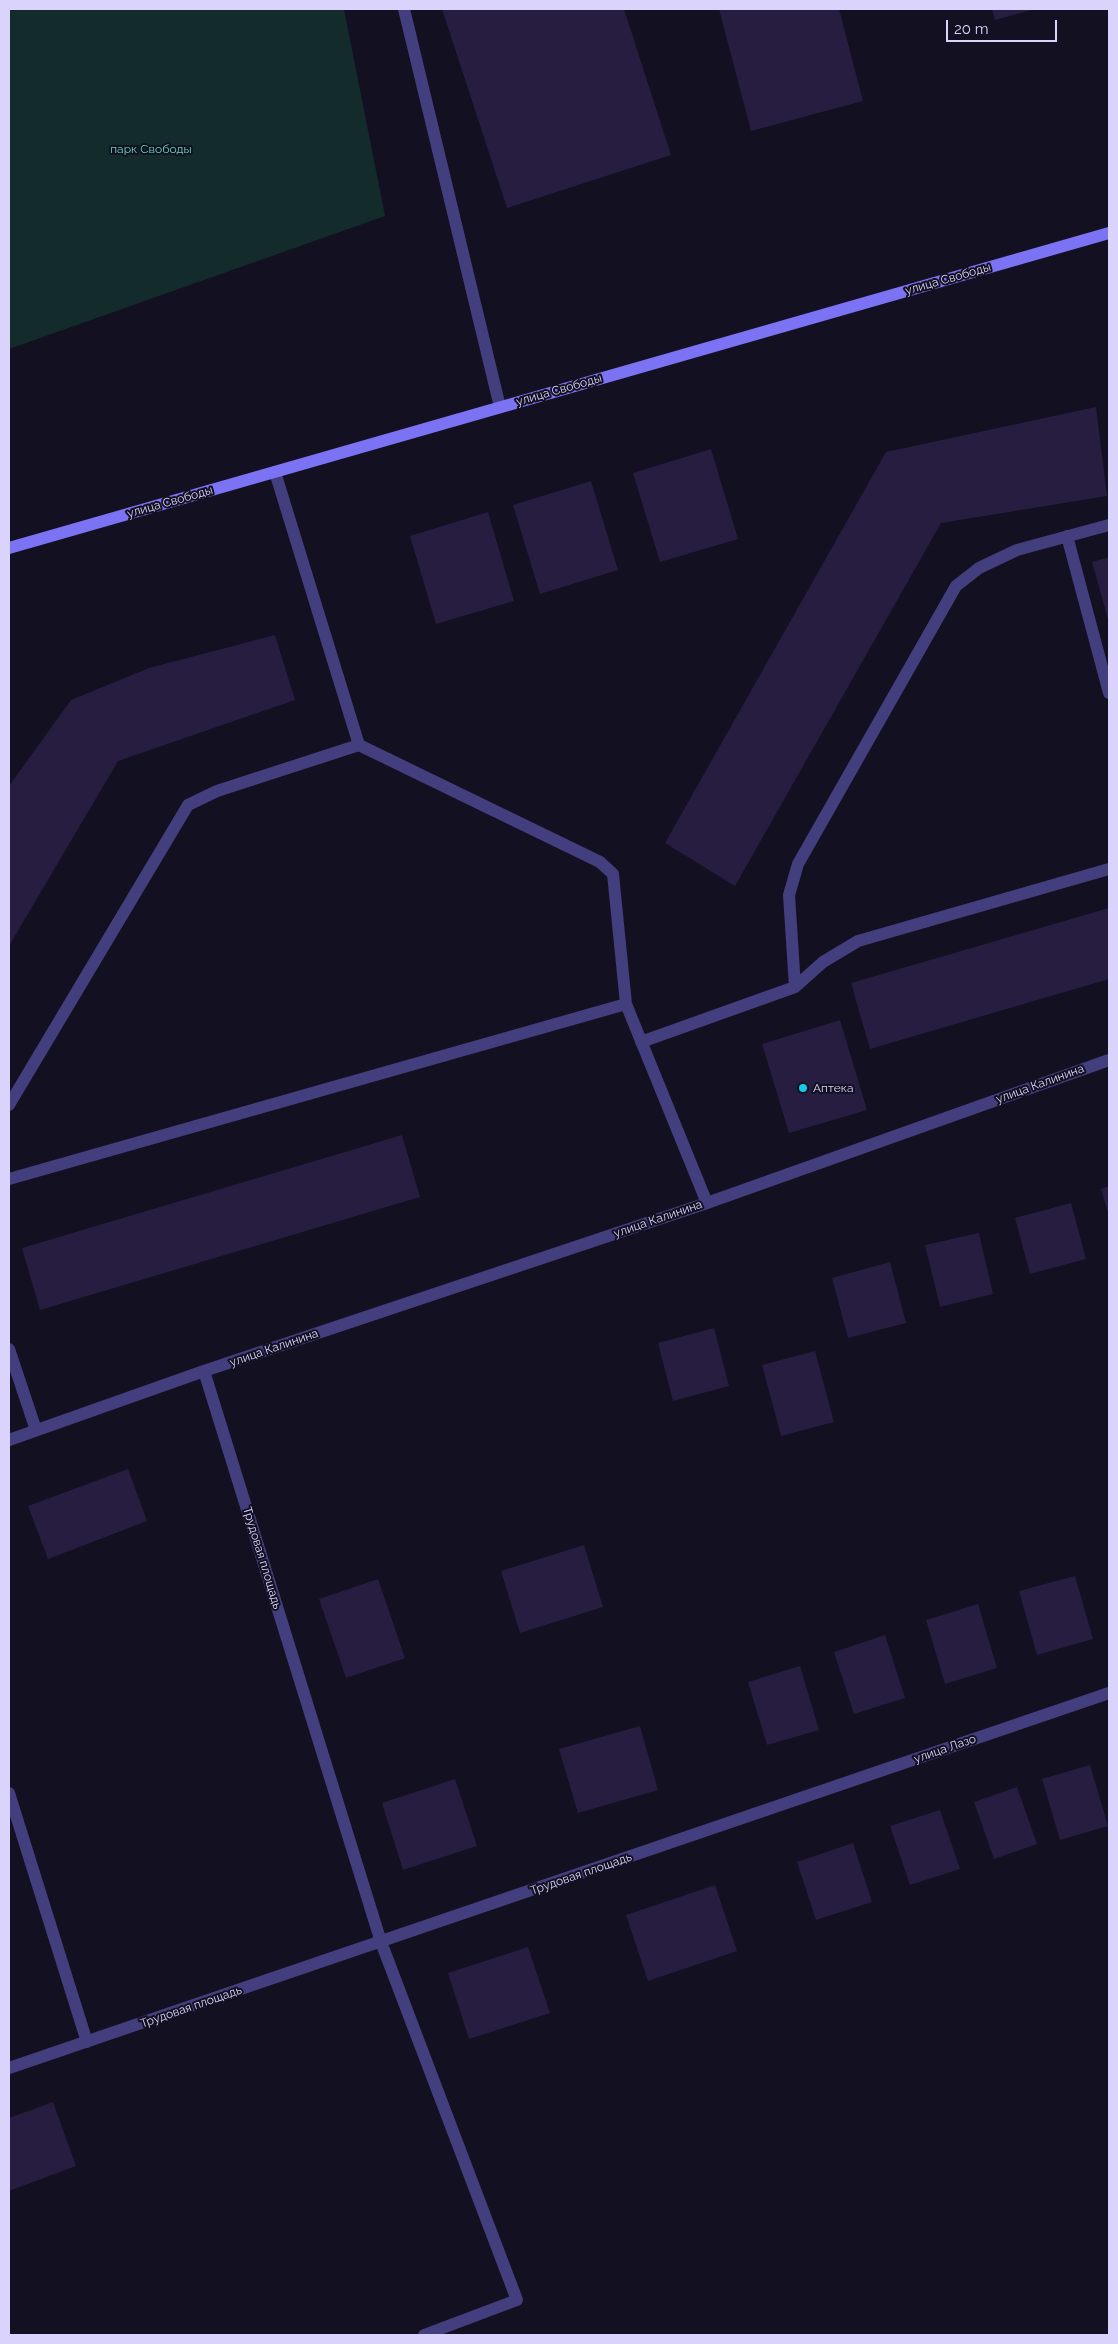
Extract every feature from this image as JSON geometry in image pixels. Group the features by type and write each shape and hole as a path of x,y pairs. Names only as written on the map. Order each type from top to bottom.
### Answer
{"main road":[{"name":"улица Свободы","path":"9,548 1109,233"}],"street":[{"path":"404,9 500,407"},
{"path":"275,472 359,745"},
{"path":"795,987 789,895 798,864 956,586 979,568 1017,550 1109,524"},
{"path":"1067,536 1109,693"},
{"path":"9,1105 188,805 217,790 359,745 600,862 614,874 626,1004 707,1203"},
{"path":"641,1042 795,987 823,962 858,941 1109,869"},
{"path":"9,1179 626,1004"},
{"name":"улица Калинина","path":"204,1371 707,1203 1109,1060"},
{"path":"9,1349 36,1430"},
{"path":"9,1440 204,1371"},
{"name":"Трудовая площадь","path":"204,1371 381,1942 517,2300 424,2335"},
{"name":"улица Лазо","path":"780,1806 1109,1693"},
{"path":"9,1793 87,2042"},
{"name":"Трудовая площадь","path":"9,2068 780,1806"}],"green space":[{"name":"парк Свободы","path":"9,9 344,9 385,216 9,349"}],"building":[{"path":"442,9 624,9 671,155 507,208"},
{"path":"719,9 839,9 863,101 751,131"},
{"path":"992,9 1035,9 995,20"},
{"path":"1096,407 1107,496 941,523 735,886 665,843 886,452"},
{"path":"711,449 738,539 660,562 633,473"},
{"path":"591,481 618,570 540,594 513,505"},
{"path":"488,512 514,601 436,624 410,536"},
{"path":"1109,557 1109,623 1092,562"},
{"path":"275,635 295,700 118,761 9,946 9,786 71,700 149,668"},
{"path":"1109,908 1109,979 870,1049 851,983"},
{"path":"840,1020 867,1110 789,1133 762,1044"},
{"path":"402,1135 420,1197 40,1310 22,1248"},
{"path":"1109,1186 1109,1216 1101,1189"},
{"path":"1071,1203 1086,1259 1030,1274 1015,1218"},
{"path":"979,1233 993,1294 940,1307 925,1245"},
{"path":"890,1262 906,1323 848,1338 832,1278"},
{"path":"714,1328 729,1386 673,1401 658,1343"},
{"path":"815,1351 834,1422 781,1436 762,1365"},
{"path":"128,1469 147,1521 48,1559 28,1506"},
{"path":"584,1545 603,1607 520,1633 501,1571"},
{"path":"1075,1576 1093,1639 1037,1655 1019,1591"},
{"path":"378,1579 405,1658 346,1678 319,1599"},
{"path":"978,1604 997,1668 945,1684 926,1620"},
{"path":"885,1635 905,1698 854,1714 834,1652"},
{"path":"800,1666 819,1730 767,1745 748,1682"},
{"path":"640,1726 658,1790 578,1813 559,1749"},
{"path":"1090,1765 1108,1826 1060,1840 1042,1779"},
{"path":"455,1779 477,1846 403,1870 382,1803"},
{"path":"1017,1787 1037,1844 994,1859 974,1802"},
{"path":"940,1810 960,1869 910,1885 890,1826"},
{"path":"853,1843 872,1902 816,1920 797,1862"},
{"path":"715,1885 737,1951 648,1981 626,1915"},
{"path":"528,1947 550,2013 469,2039 448,1973"},
{"path":"53,2102 76,2166 9,2191 9,2118"}],"place":[{"name":"Аптека","path":"803,1088"}]}
